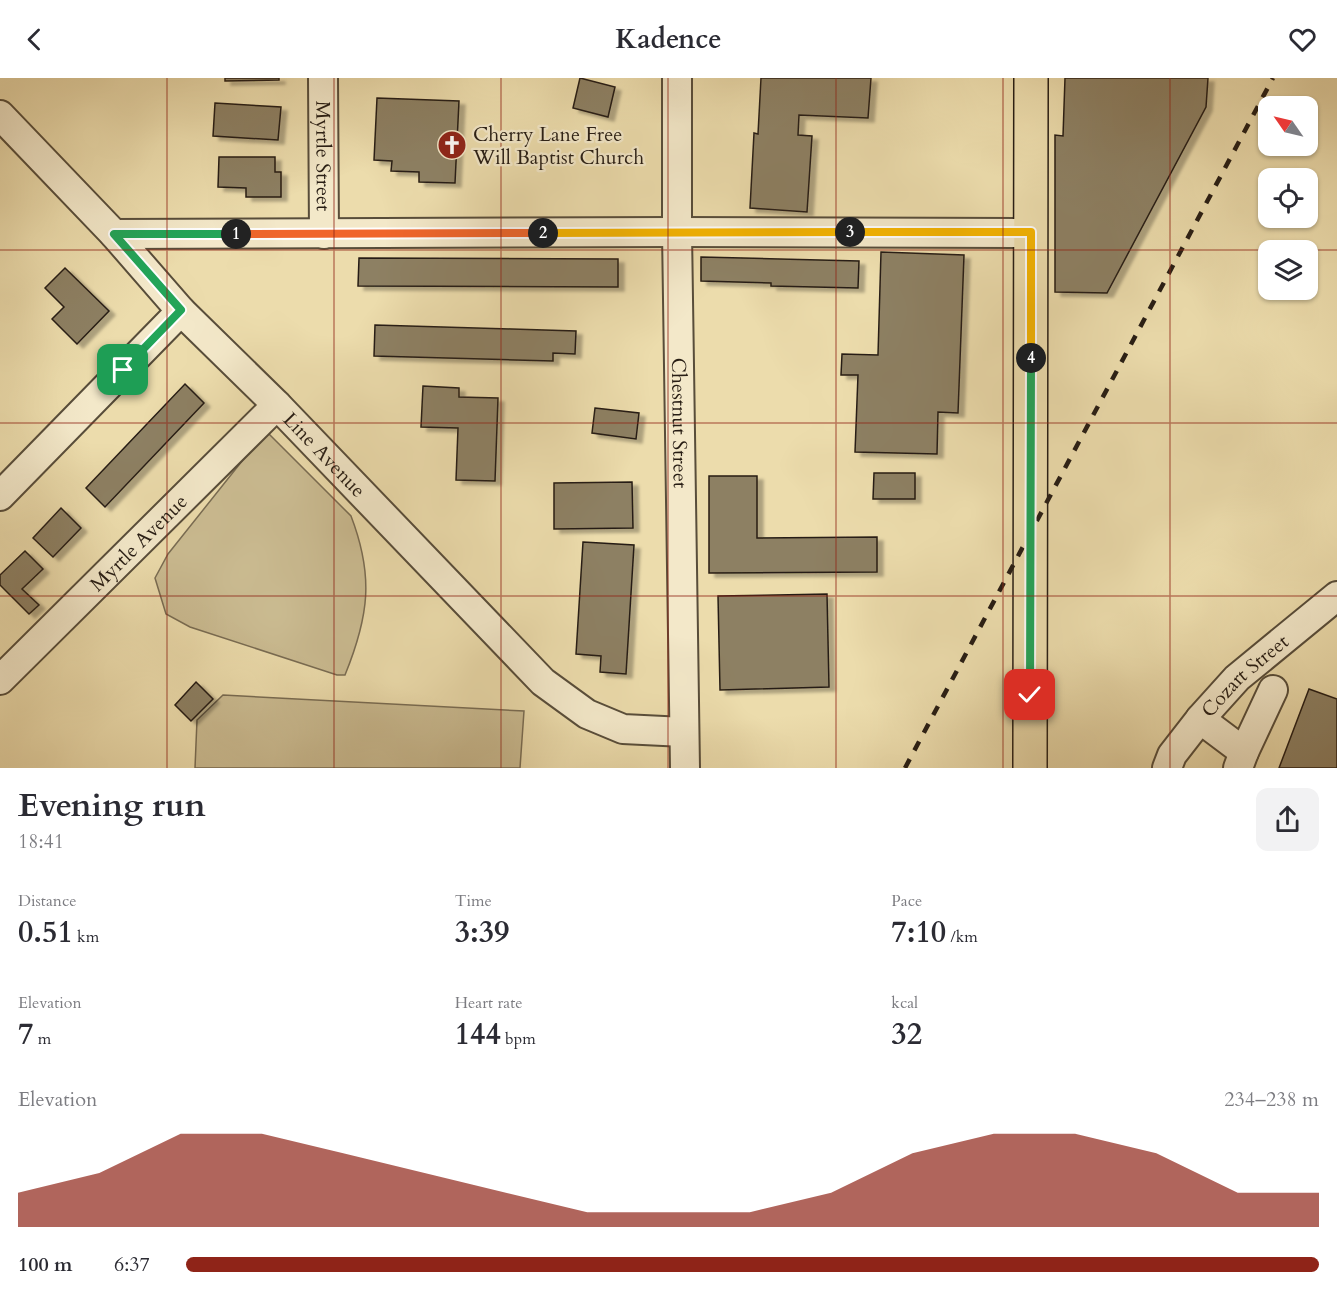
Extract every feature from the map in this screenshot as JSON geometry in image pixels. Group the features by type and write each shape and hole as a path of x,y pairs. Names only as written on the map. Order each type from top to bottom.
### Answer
{"main road":[{"path":"1030,768 1031,78"}],"street":[{"name":"Myrtle Street","path":"323,78 324,234"},
{"name":"Chestnut Street","path":"677,78 685,768"},
{"name":"Line Avenue","path":"0,115 114,234 181,310 277,405 543,682 587,714 623,729 684,732"},
{"path":"114,234 1031,232"},
{"path":"2,489 181,310"},
{"name":"Myrtle Avenue","path":"0,680 277,405"},
{"name":"Cozart Street","path":"1167,768 1172,755 1200,719 1237,678 1336,599"},
{"path":"1200,719 1241,760 1273,690"}],"shaded area":[{"path":"266,431 351,516 363,558 366,596 359,634 345,675 337,675 190,627 166,614 155,578 168,554"},
{"path":"223,695 524,711 520,768 195,768 197,720"}],"building":[{"path":"225,78 279,78 279,80 225,81"},
{"path":"580,78 615,87 608,117 573,108"},
{"path":"761,78 871,78 868,118 799,115 798,135 812,136 807,212 750,208 754,133 758,134"},
{"path":"1065,78 1208,78 1206,107 1107,293 1055,292 1055,135 1063,136"},
{"path":"377,98 459,101 455,183 419,182 419,172 391,171 392,161 374,160"},
{"path":"215,103 281,107 278,140 213,136"},
{"path":"219,157 275,157 275,172 281,172 281,197 246,197 246,188 218,187"},
{"path":"881,252 964,255 958,413 938,412 937,454 855,452 858,375 841,375 842,354 878,355"},
{"path":"701,257 859,261 858,288 771,286 771,283 701,281"},
{"path":"359,258 618,259 618,287 358,286"},
{"path":"65,268 109,311 77,344 52,319 64,307 45,288"},
{"path":"375,325 576,331 575,354 553,353 553,361 374,356"},
{"path":"185,384 204,403 105,507 86,488"},
{"path":"423,386 459,388 459,397 498,398 495,481 456,480 458,428 421,427"},
{"path":"595,408 639,413 636,439 592,433"},
{"path":"874,473 915,473 915,499 873,499"},
{"path":"709,476 757,476 757,538 877,537 877,572 709,573"},
{"path":"632,482 633,528 554,529 554,483"},
{"path":"61,508 81,528 53,557 33,538"},
{"path":"583,542 634,545 626,674 600,672 601,656 576,654"},
{"path":"25,551 43,569 22,589 39,605 29,614 0,585 0,575"},
{"path":"827,594 829,687 720,690 718,596"},
{"path":"196,682 213,699 191,721 175,705"},
{"path":"1309,689 1337,699 1337,768 1279,768"}],"railway":[{"path":"905,768 1273,78"}],"place":[{"name":"Cherry Lane Free Will Baptist Church","path":"452,145"}],"route":[{"path":"123,370 181,310 114,234 1031,232 1030,695"}]}
